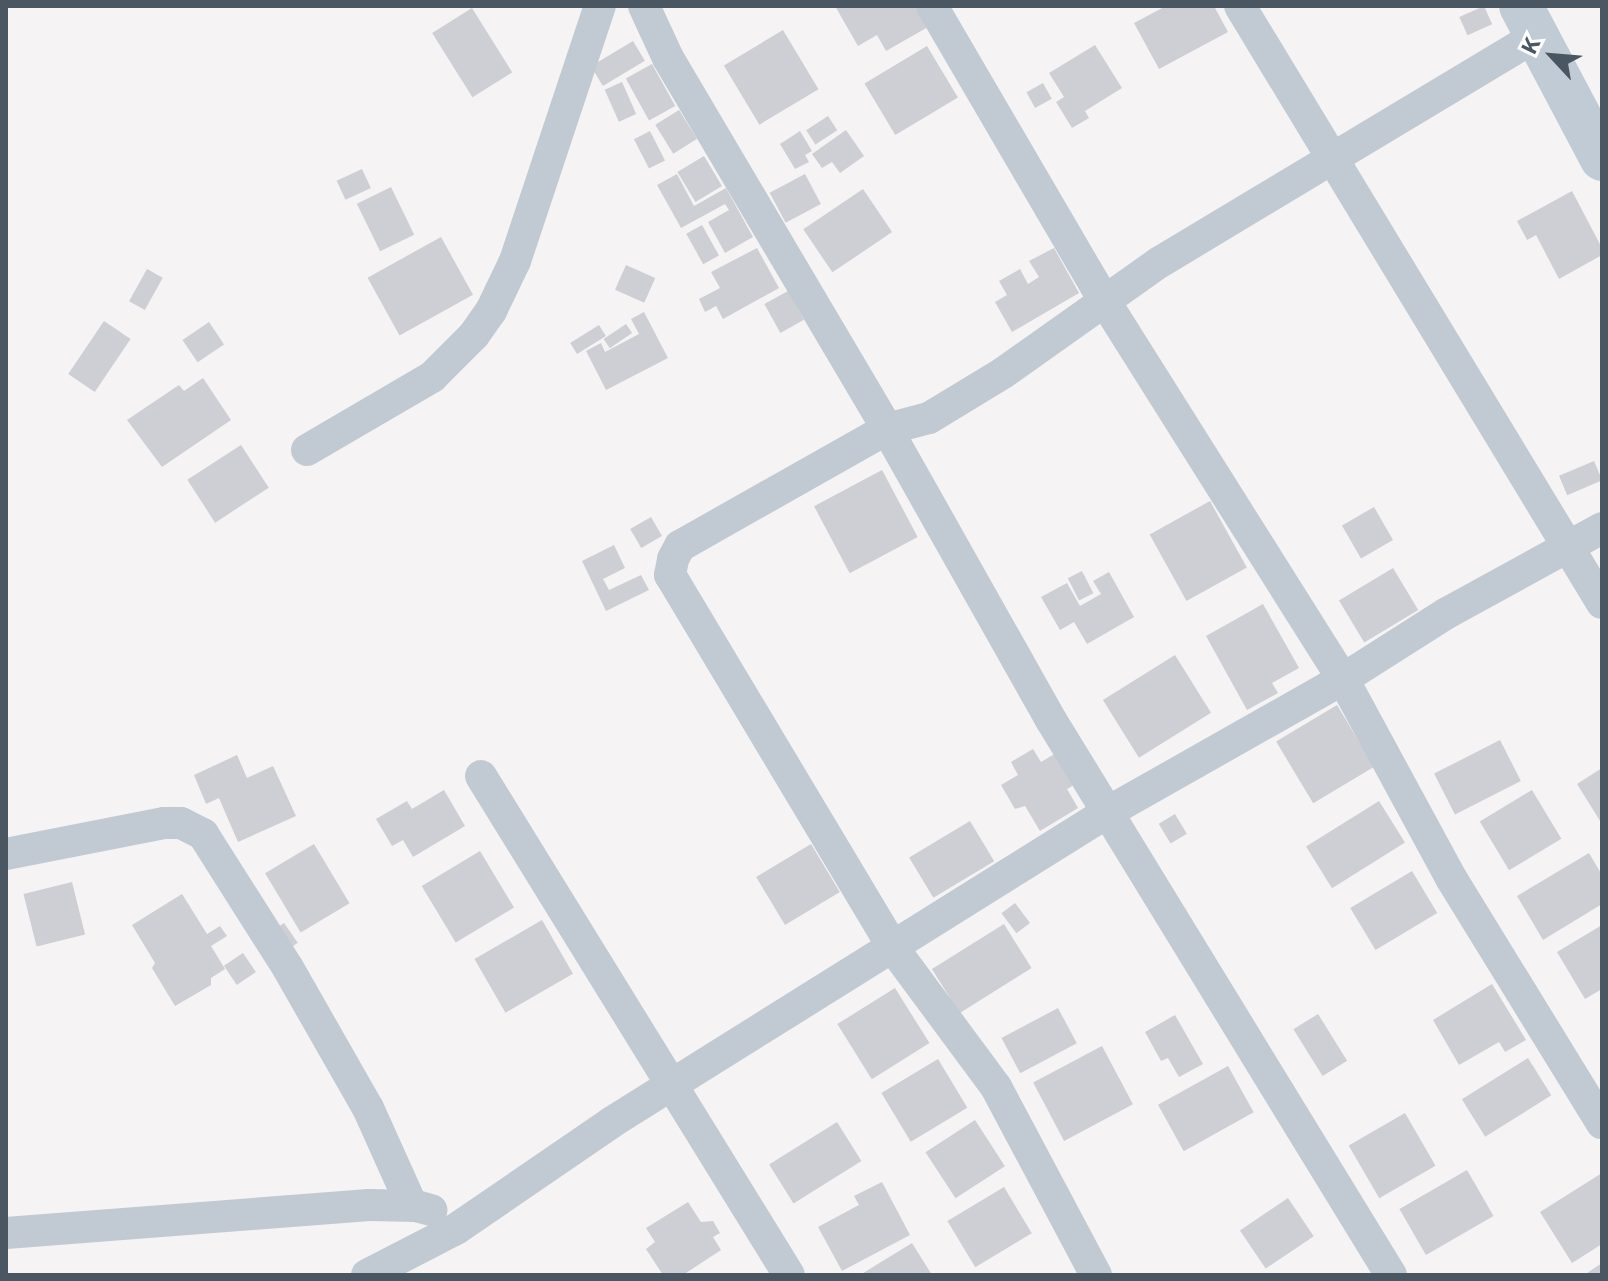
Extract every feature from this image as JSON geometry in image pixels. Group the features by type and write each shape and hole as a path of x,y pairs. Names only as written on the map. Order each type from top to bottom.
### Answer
{"street":[{"path":"307,450 432,377 464,346 491,311 515,261 600,6"},
{"path":"644,6 668,58 887,429 1051,720 1391,1275"},
{"path":"932,6 1104,300 1343,679 1451,878 1602,1123"},
{"path":"1240,6 1602,603"},
{"path":"1096,1275 996,1087 894,949 670,575 680,546 887,429 929,418 1003,373 1160,262 1331,159 1534,17 1602,159"},
{"path":"367,1275 456,1229 670,1086 894,949 1108,812 1343,679 1447,613 1602,528"},
{"path":"481,776 670,1086 776,1270"},
{"path":"6,854 164,823 181,823 203,834 288,968 361,1094 412,1206"},
{"path":"6,1233 240,1213 412,1206 434,1211 456,1229"}],"building":[{"path":"835,6 915,6 928,27 886,51 877,35 858,46"},
{"path":"1166,6 1214,6 1228,32 1159,69 1134,23"},
{"path":"1484,6 1492,24 1467,35 1459,17"},
{"path":"472,8 512,72 472,97 432,33"},
{"path":"783,30 819,89 759,125 724,66"},
{"path":"633,41 645,61 603,86 591,66"},
{"path":"1095,45 1122,88 1085,111 1089,118 1072,128 1056,102 1064,97 1049,73"},
{"path":"927,46 958,97 895,135 864,84"},
{"path":"652,64 675,106 649,121 626,79"},
{"path":"622,82 636,114 619,122 605,90"},
{"path":"1043,83 1052,99 1035,108 1026,92"},
{"path":"679,110 697,139 673,154 655,125"},
{"path":"828,116 837,130 815,144 806,130"},
{"path":"846,130 864,156 840,173 832,162 822,168 812,154"},
{"path":"650,131 665,160 649,169 634,139"},
{"path":"800,131 812,151 805,155 809,162 795,169 780,144"},
{"path":"704,156 722,186 695,202 677,172"},
{"path":"362,169 371,188 345,200 337,181"},
{"path":"677,174 694,206 726,188 753,237 725,253 708,222 729,210 725,204 681,228 657,185"},
{"path":"805,174 821,204 786,223 770,193"},
{"path":"391,187 414,235 380,251 357,204"},
{"path":"863,189 892,232 832,272 803,229"},
{"path":"1572,191 1602,248 1602,255 1559,279 1536,235 1527,240 1517,221"},
{"path":"702,225 719,256 703,264 686,234"},
{"path":"441,237 473,295 400,335 368,278"},
{"path":"757,248 779,288 723,319 716,306 705,312 699,299 720,288 711,272"},
{"path":"1054,248 1079,293 1012,332 995,302 1007,295 999,281 1020,269 1028,284 1039,277 1029,261"},
{"path":"626,265 655,278 644,303 615,290"},
{"path":"147,269 163,278 145,310 129,301"},
{"path":"788,291 804,320 780,333 764,304"},
{"path":"644,312 668,358 606,390 586,351 601,343 605,352 639,334 631,319"},
{"path":"104,321 131,339 95,392 68,374"},
{"path":"209,322 224,344 198,362 182,340"},
{"path":"626,324 632,333 610,348 604,339"},
{"path":"599,325 606,336 577,354 570,343"},
{"path":"203,378 231,420 162,467 127,420 179,385 184,391"},
{"path":"241,445 269,488 215,523 187,480"},
{"path":"1594,461 1602,480 1567,495 1559,476"},
{"path":"882,470 918,537 850,573 814,506"},
{"path":"1210,501 1247,567 1186,601 1150,534"},
{"path":"1374,507 1393,540 1361,558 1342,526"},
{"path":"651,517 662,536 641,548 630,529"},
{"path":"614,545 625,568 603,579 609,590 641,575 649,590 606,611 582,561"},
{"path":"1393,568 1418,610 1364,642 1339,600"},
{"path":"1082,571 1093,593 1079,601 1068,578"},
{"path":"1109,572 1134,617 1087,644 1074,622 1060,630 1041,597 1067,583 1080,606 1101,594 1093,581"},
{"path":"1263,604 1299,668 1272,683 1278,693 1247,710 1206,636"},
{"path":"1175,655 1211,713 1139,758 1103,700"},
{"path":"1337,705 1374,767 1313,803 1276,742"},
{"path":"1500,740 1521,781 1455,815 1434,774"},
{"path":"1033,749 1041,762 1056,753 1074,785 1067,789 1078,808 1040,831 1025,806 1015,809 1001,785 1018,775 1011,762"},
{"path":"237,755 247,778 273,766 296,816 238,842 219,798 206,804 194,775"},
{"path":"1602,768 1602,824 1577,784"},
{"path":"444,790 465,826 413,857 403,840 392,846 376,819 407,801 412,809"},
{"path":"1532,790 1561,839 1509,870 1480,821"},
{"path":"1379,801 1405,843 1332,888 1306,847"},
{"path":"1175,814 1187,834 1171,844 1159,824"},
{"path":"970,821 994,861 933,898 909,858"},
{"path":"314,844 350,903 301,933 265,873"},
{"path":"811,844 840,892 785,925 756,877"},
{"path":"480,851 514,908 456,943 422,886"},
{"path":"1589,853 1602,875 1602,904 1543,940 1517,896"},
{"path":"1412,871 1437,913 1376,950 1350,908"},
{"path":"72,882 85,934 37,946 23,894"},
{"path":"182,894 207,934 220,926 227,936 211,946 225,969 211,978 211,985 175,1006 152,968 155,963 132,925"},
{"path":"1015,903 1030,923 1016,933 1001,913"},
{"path":"542,920 573,974 505,1013 474,959"},
{"path":"284,923 298,943 285,952 271,932"},
{"path":"1004,924 1032,968 959,1013 932,969"},
{"path":"1602,925 1602,989 1585,999 1557,952"},
{"path":"243,953 256,972 237,985 224,966"},
{"path":"1492,984 1526,1040 1505,1052 1499,1042 1459,1065 1433,1020"},
{"path":"895,988 929,1043 872,1079 837,1024"},
{"path":"1058,1008 1077,1043 1020,1073 1001,1038"},
{"path":"1318,1014 1347,1061 1323,1076 1293,1029"},
{"path":"1175,1015 1203,1064 1179,1077 1168,1058 1161,1061 1145,1032"},
{"path":"1102,1046 1133,1104 1064,1141 1033,1083"},
{"path":"1528,1058 1551,1095 1485,1137 1462,1099"},
{"path":"938,1059 967,1108 911,1142 881,1093"},
{"path":"1228,1066 1254,1112 1184,1151 1158,1105"},
{"path":"1405,1113 1436,1166 1379,1198 1349,1146"},
{"path":"975,1120 1005,1166 955,1198 926,1152"},
{"path":"837,1122 861,1161 794,1203 769,1164"},
{"path":"1467,1170 1494,1216 1426,1255 1399,1209"},
{"path":"1602,1173 1602,1244 1572,1263 1540,1212"},
{"path":"882,1182 910,1235 842,1271 818,1227 859,1205 854,1196"},
{"path":"1004,1187 1032,1233 975,1267 947,1221"},
{"path":"1288,1198 1314,1236 1266,1269 1240,1230"},
{"path":"688,1202 701,1222 713,1221 720,1233 713,1237 721,1250 683,1275 663,1275 646,1249 655,1242 646,1228"},
{"path":"912,1243 932,1275 860,1275"},
{"path":"1602,1263 1602,1275 1584,1275"}]}
